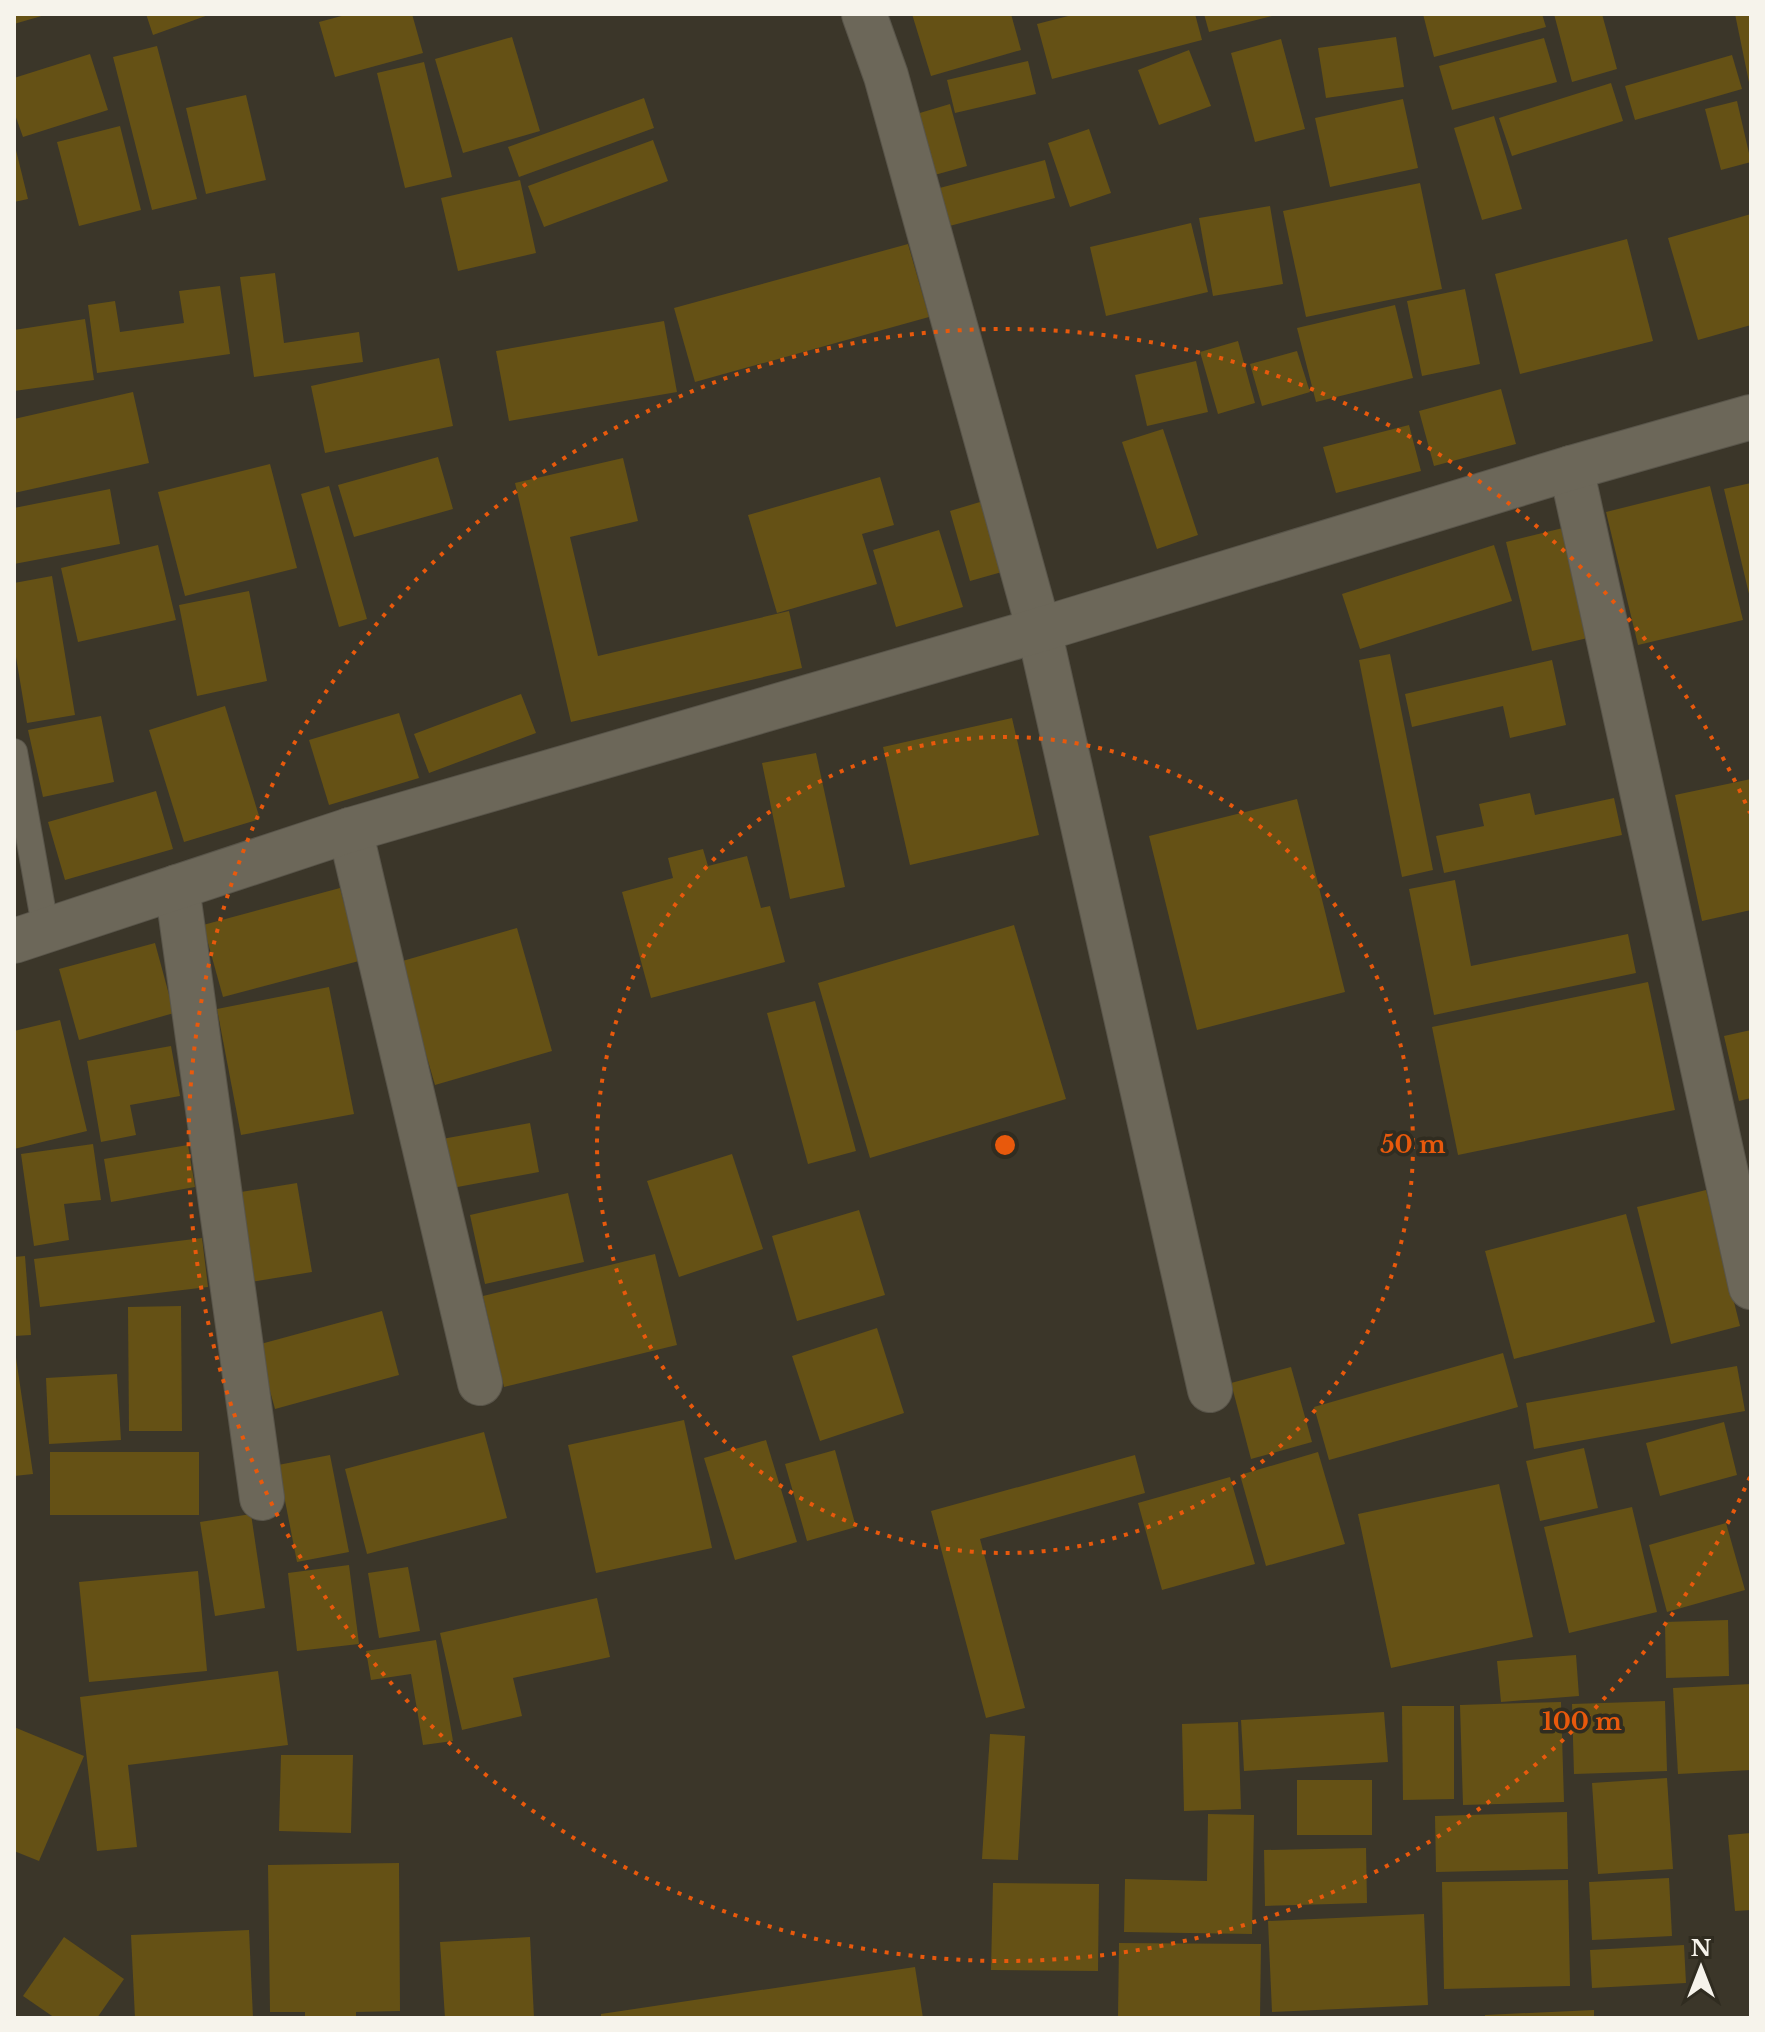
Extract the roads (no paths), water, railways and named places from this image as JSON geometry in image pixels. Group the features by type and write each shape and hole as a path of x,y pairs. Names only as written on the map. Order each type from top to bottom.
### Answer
{"street":[{"path":"864,14 886,76 1039,630 1210,1390"},
{"path":"30,936 350,830 1039,630 1571,468 1751,417"},
{"path":"1571,468 1751,1287"},
{"path":"350,830 480,1383"},
{"path":"177,887 262,1498"}],"lane":[{"path":"14,752 30,936"}]}
